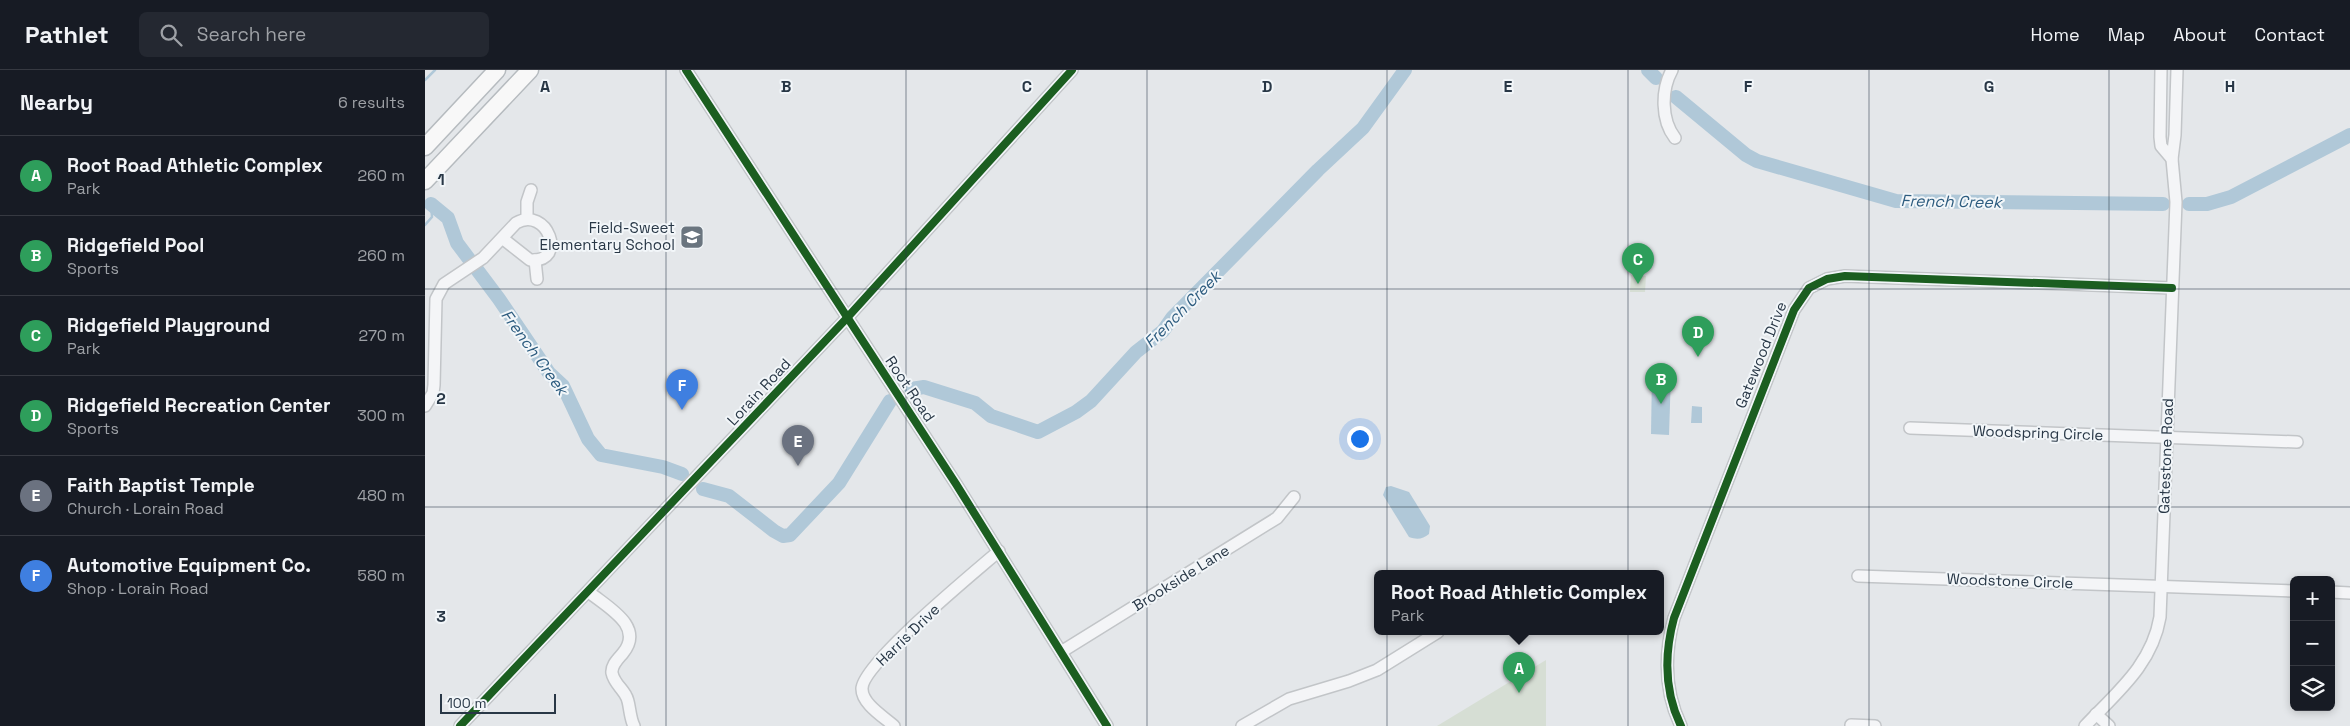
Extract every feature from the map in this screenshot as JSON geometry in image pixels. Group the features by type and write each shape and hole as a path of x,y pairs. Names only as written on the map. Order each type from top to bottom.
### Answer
{"highway":[{"path":"425,147 497,70"},
{"path":"425,181 530,70"}],"street":[{"name":"Root Road","path":"686,70 999,552 1107,726"},
{"name":"Lorain Road","path":"460,726 847,319 1072,70"},
{"path":"1672,70 1666,86 1665,121 1675,138"},
{"name":"Gatestone Road","path":"2161,70 2161,146 2172,160"},
{"name":"Gatestone Road","path":"2085,726 2138,670 2148,654 2158,628 2162,587 2176,196 2172,160 2175,135 2177,70"},
{"path":"527,219 527,202 531,190"},
{"path":"425,406 433,394 435,385 437,294 444,284 483,258 516,223 527,219 538,222 551,238 550,250 546,255 535,260 524,258 502,238"},
{"path":"535,260 537,279"},
{"name":"Gatewood Drive","path":"1681,726 1671,698 1667,678 1667,646 1674,618 1770,367 1794,310 1809,288 1827,279 1845,276 2172,288"},
{"name":"Woodspring Circle","path":"1910,428 2297,442"},
{"name":"Brookside Lane","path":"1061,652 1277,518 1294,497"},
{"name":"Harris Drive","path":"894,726 864,697 862,688 865,677 906,633 999,552"},
{"name":"Woodstone Circle","path":"1858,576 2290,591"},
{"path":"589,592 625,621 629,628 629,643 613,667 612,674 627,698 629,715 634,726"},
{"path":"2335,592 2350,593"},
{"path":"1242,726 1289,699 1349,681 1377,670 1432,635"},
{"path":"2096,714 2109,726"},
{"path":"1851,725 1875,726"}],"shaded area":[{"path":"1631,275 1646,276 1645,292 1630,292"},
{"path":"1546,660 1546,726 1437,726"}],"water":[{"path":"1652,373 1671,374 1669,435 1651,434"},
{"path":"1692,406 1702,407 1702,423 1691,423"},
{"path":"1391,486 1409,492 1430,526 1429,534 1420,538 1409,537 1383,495 1386,487"}],"waterway":[{"name":"French Creek","path":"425,80 435,70"},
{"name":"French Creek","path":"911,389 924,387 975,403 991,416 1038,432 1076,412 1091,401 1136,352 1163,331 1172,318 1318,170 1363,128 1405,70"},
{"name":"French Creek","path":"1648,70 1656,78"},
{"name":"French Creek","path":"1676,97 1746,155 1757,161 1896,201 2163,204"},
{"name":"French Creek","path":"2189,204 2207,204 2231,197 2350,135"},
{"name":"French Creek","path":"425,225 432,217 431,204"},
{"name":"French Creek","path":"431,204 448,218 457,243 499,299 549,373 563,386 588,439 601,455 663,467 682,474"},
{"name":"French Creek","path":"703,489 729,496 774,531 783,536 790,535 839,483 890,401"}],"cycle path":[{"path":"686,70 956,484 1107,726"},
{"path":"460,726 846,319 1072,70"},
{"path":"1681,726 1671,700 1667,673 1668,646 1674,618 1794,310 1809,288 1827,279 1845,276 2172,288"}],"place":[{"name":"Field-Sweet Elementary School","path":"692,237"},
{"name":"Ridgefield Playground","path":"1638,284"},
{"name":"Ridgefield Recreation Center","path":"1698,357"},
{"name":"Ridgefield Pool","path":"1661,404"},
{"name":"Automotive Equipment Co.","path":"682,410"},
{"name":"Faith Baptist Temple","path":"798,466"},
{"name":"Root Road Athletic Complex","path":"1519,693"}]}
